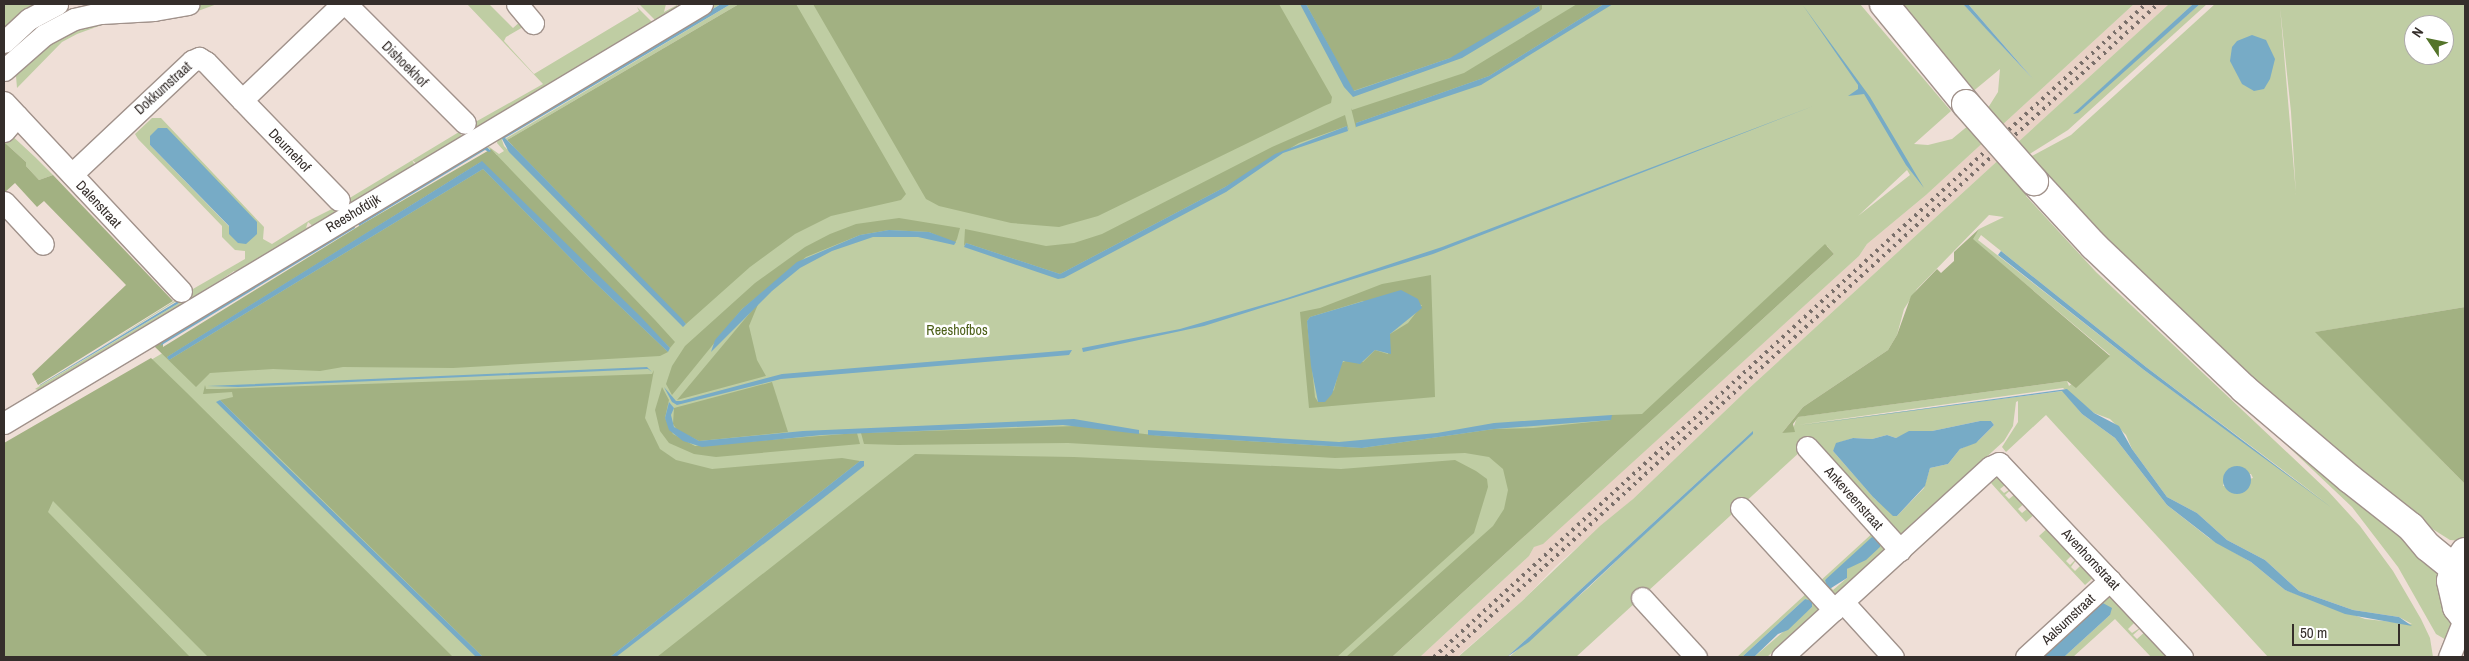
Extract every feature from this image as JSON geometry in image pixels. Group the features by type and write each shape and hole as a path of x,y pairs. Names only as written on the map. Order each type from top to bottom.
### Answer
{"main road":[{"path":"1884,4 1966,104 2094,246 2243,388 2350,479 2411,527 2461,558 2452,594 2465,617"}],"street":[{"path":"4,42 29,19 57,4"},
{"path":"4,70 44,35 74,19 101,13 154,10 188,4"},
{"path":"242,100 342,4"},
{"name":"Dishoekhof","path":"346,4 465,123"},
{"path":"517,4 533,23"},
{"name":"Reeshofdijk","path":"4,423 702,4"},
{"name":"Dokkumstraat","path":"72,174 192,61 199,58 206,62 242,100"},
{"name":"Deurnehof","path":"242,100 338,200"},
{"name":"Dalenstraat","path":"8,116 72,174 181,291"},
{"path":"4,202 43,244"},
{"name":"Ankeveenstraat","path":"1807,447 1900,550"},
{"name":"Avenhornstraat","path":"1900,550 1990,467 2000,463 2182,657"},
{"path":"1741,508 1838,606 1893,657"},
{"path":"1782,657 1900,550"},
{"name":"Aalsumstraat","path":"2026,657 2110,580"},
{"path":"1642,598 1696,657"},
{"path":"2449,657 2465,617"},
{"path":"2456,657 2465,646"}],"shaded area":[{"path":"2134,4 2169,4 1746,391 1633,499 1556,566 1521,602 1457,657 1420,657 1529,556 1534,547 1728,375 1859,256 1867,244 1926,195"}],"green space":[{"path":"4,4 45,4 4,33"},
{"path":"201,4 217,4 179,18 110,22 77,34 62,42 17,88 16,76 21,70 17,65 60,29"},
{"path":"467,4 489,4 513,28 521,21 530,23 506,37 504,41 534,74 639,11 637,7 655,25 475,131 470,125 543,84"},
{"path":"639,4 666,4 664,12 677,5 678,11 658,23"},
{"name":"Reeshofbos","path":"712,4 721,4 507,130 501,137 504,146 507,149 753,4 1860,4 1951,111 1914,144 1928,145 1952,139 1986,111 1998,92 2000,69 1971,93 1974,97 1972,99 1893,4 1963,4 2033,79 1968,4 2134,4 1926,195 1867,244 1859,256 1543,544 1534,547 1529,556 1420,657 1392,657 1834,254 1827,246 1390,657 4,657 4,447 497,155 485,145 197,320 193,314 481,141 499,154 504,151 497,143 499,130","holes":["1907,170 1910,175 1858,216"]},
{"path":"731,4 739,4 507,140 505,139"},
{"path":"739,4 796,4 906,194 901,200 831,216 795,234 750,267 686,324 507,140"},
{"path":"813,4 1279,4 1332,97 1331,103 1098,216 1059,227 1011,223 939,206 926,199"},
{"path":"1306,4 1542,4 1542,9 1540,11 1539,6 1456,56 1353,91"},
{"path":"1577,4 1604,4 1489,76 1356,123 1356,128 1351,108 1352,110 1464,73"},
{"path":"2169,4 2193,4 2073,115 2200,4 2207,4 2068,130 2028,155 2015,176 2435,560 2453,616 2448,641 2436,634 2398,567 2352,507 2166,331 2026,189 2026,196 2096,272 2328,491 2360,526 2393,571 2421,619 2430,638 2433,657 2268,657 2046,415 2006,452 2002,447 2018,422 2018,401 2016,402 2013,426 2004,441 1900,536 1813,440 1576,657 1509,657 1588,588 1753,431 1507,657 1458,657 1521,602 1600,526 1633,499 1746,391","holes":["1989,215 2004,217 1979,229 1972,239 2110,355 2069,386 2067,381 1797,417 1793,429 1782,433 1803,407 1888,350 1897,335 1904,309 1917,289","1981,235 2146,367 2325,502 2144,370 1978,240","2063,388 2094,413 2110,419 2126,435 2132,449 2167,497 2197,513 2227,540 2265,560 2299,591 2353,610 2399,617 2412,624 2365,619 2285,590 2251,562 2209,538 2167,505 2115,438 2082,414 2063,391 1797,425","1980,421 1991,421 1994,425 1978,441 1960,449 1948,464 1930,468 1924,488 1897,516 1875,499 1833,451 1838,443 1853,438 1872,439 1887,435 1896,438 1912,431 1932,431","2226,474 2251,474 2253,478 2223,486"]},
{"path":"2215,4 2465,4 2465,307 2316,332 2465,484 2465,541 2450,540 2396,506 2138,276 2030,157 2071,135","holes":["2280,7 2291,112 2296,192"]},
{"path":"1345,115 1349,131 1347,126 1299,143 1225,187 1060,274 966,243 964,246 965,229 1046,246 1074,243 1102,234 1272,147"},
{"path":"152,118 161,118 264,227 263,239 272,244 310,220 336,207 339,212 315,228 308,222 306,228 311,226 313,229 237,275 234,271 190,301 186,293 245,259 245,251 235,250 222,237 222,226 135,134","holes":["150,136 246,244 150,145"]},
{"path":"8,132 53,175 39,180 26,166 26,162 4,142"},
{"path":"459,132 462,136 418,165 412,160"},
{"path":"4,142 26,162 26,166 39,180 53,175 173,301 38,385 32,374 126,285 44,201 37,207 15,183 4,193"},
{"path":"491,149 675,342 670,348 481,162 167,357 169,360 483,169 588,276 668,352 660,356 453,368 343,367 320,371 273,369 210,373 196,387 154,346 155,338 193,314 197,320 163,340 163,347 359,226"},
{"path":"412,160 416,167 353,205 348,199"},
{"path":"899,218 960,228 955,243 929,232 889,230 860,235 806,257 742,309 672,395 666,384 672,366 685,346 755,283 805,247 830,234 856,224"},
{"path":"1979,229 1973,239 2110,356 2076,388 2067,381 1798,417 1793,424 1795,432 1782,433 1803,407 1888,350 1897,335 1911,296 1937,269 1941,273 1954,261 1954,252"},
{"path":"1825,244 1834,254 1392,657 1346,657 1493,526 1504,509 1508,490 1503,469 1489,457 1465,453 1335,458 1068,443 864,444 861,433 1076,426 1162,436 1362,448 1494,429 1533,428 1611,420 1611,415 1642,414"},
{"path":"1431,275 1435,397 1309,408 1300,312 1320,308 1382,284","holes":["1363,301 1422,305 1408,323 1390,334 1388,354 1375,350 1363,362 1348,360 1341,363 1334,390 1318,402 1315,397 1307,321 1310,317"]},
{"path":"179,298 184,305 44,392 35,389 179,303 178,300 93,353"},
{"path":"759,302 749,326 757,360 766,376 677,400"},
{"path":"2465,307 2465,484 2315,332"},
{"path":"151,358 453,657 208,657 53,501 48,512 190,657 4,657 4,443"},
{"path":"654,370 645,418 660,449 676,460 712,469 842,458 860,461 610,657 483,657 220,400 233,397 232,392 203,394 205,385 206,389 219,389 652,374"},
{"path":"772,382 788,432 699,441 677,430 673,424 674,408"},
{"path":"662,387 669,400 665,418 673,434 695,446 857,433 860,444 716,457 694,454 669,443 660,431 655,410"},
{"path":"915,454 1074,457 1341,469 1455,460 1487,479 1488,487 1474,533 1337,657 657,657"},
{"path":"2001,474 2010,481 2000,489 2004,493 2015,486 2005,495 2009,499 2019,491 2028,500 2018,509 2022,513 2032,505 2038,511 2026,522 1991,483"},
{"path":"2051,525 2075,552 2066,561 2070,565 2079,556 2071,567 2075,571 2084,562 2095,576 2085,585 2039,536"},
{"path":"1876,530 1887,547 1833,597 1818,583","holes":["1880,547 1847,569 1847,578 1833,590 1825,580"]},
{"path":"1808,592 1821,608 1767,657 1754,657 1812,607 1805,599 1742,657 1737,657"},
{"path":"2109,592 2137,620 2128,629 2132,633 2143,626 2133,635 2137,639 2147,630 2172,657 2151,657 2115,619 2073,657 2064,657 2110,615 2101,602"}],"water":[{"path":"721,4 731,4 505,138 682,319 686,324 683,327 509,152 501,137"},
{"path":"1300,4 1306,4 1354,91 1450,58 1539,6 1540,11 1462,58 1353,97 1344,87"},
{"path":"1604,4 1613,4 1481,85 1356,127 1356,123 1489,76"},
{"path":"1802,4 1870,97 1924,188 1906,165 1864,94 1848,96 1858,89 1858,85"},
{"path":"1963,4 1968,4 2033,79 1986,29"},
{"path":"2193,4 2200,4 2078,113 2073,114"},
{"path":"2252,35 2266,40 2275,59 2270,79 2264,89 2254,91 2242,84 2230,61 2232,47 2237,41"},
{"path":"1816,105 1433,254 1204,326 1083,352 1082,348 1180,329 1287,298 1442,247"},
{"path":"1347,126 1348,131 1283,153 1226,192 1064,278 1058,279 964,247 966,243 1060,274 1225,187 1275,154"},
{"path":"158,128 167,128 257,222 257,234 246,244 238,243 229,234 229,226 150,145 150,136"},
{"path":"485,145 491,151 485,150 359,226 358,223"},
{"path":"482,161 641,317 670,348 668,352 588,276 483,169 169,360 167,357 178,350"},
{"path":"354,225 355,228 160,346 164,340"},
{"path":"889,230 929,232 956,242 954,245 918,237 873,237 832,251 800,268 772,291 711,352 715,340 742,309 797,262 860,235"},
{"path":"2001,251 2146,367 2332,508 2144,370 1998,255"},
{"path":"1401,290 1418,299 1422,308 1390,334 1391,354 1375,350 1360,364 1343,361 1332,394 1325,402 1318,402 1311,366 1307,321 1310,317"},
{"path":"178,301 179,303 39,386 40,385"},
{"path":"1072,350 1069,355 781,379 677,405 672,402 664,387 676,401 681,401 782,374"},
{"path":"647,367 652,372 648,369 238,387 207,386"},
{"path":"2067,389 2094,413 2119,426 2132,449 2167,497 2197,513 2227,540 2265,560 2299,591 2353,610 2399,617 2412,626 2345,614 2285,590 2251,562 2216,543 2167,505 2115,438 2082,414 2062,391 1797,426"},
{"path":"220,400 483,657 476,657 309,494 216,402"},
{"path":"669,402 674,408 671,415 674,427 699,441 803,431 1074,419 1139,430 1139,434 1063,425 822,435 702,447 683,441 669,430 665,418"},
{"path":"1612,415 1611,420 1494,429 1362,448 1148,435 1148,430 1339,442 1437,433 1494,423"},
{"path":"1980,421 1991,421 1994,425 1976,443 1960,449 1948,464 1930,468 1925,486 1897,516 1893,516 1873,497 1833,451 1836,443 1853,438 1872,439 1887,435 1896,438 1909,431 1932,431"},
{"path":"1753,431 1753,434 1529,642 1507,657"},
{"path":"860,461 864,461 864,466 817,503 616,657 610,657"},
{"path":"2237,466 2247,470 2251,480 2247,490 2237,494 2227,490 2223,480 2227,470"},
{"path":"1872,537 1881,542 1880,547 1866,560 1847,569 1847,578 1828,590 1825,580"},
{"path":"1805,599 1812,601 1812,607 1788,630 1778,634 1754,657 1742,657"},
{"path":"2101,602 2112,608 2110,615 2064,657 2037,657"}],"railway":[{"path":"1434,657 2146,4"},
{"path":"1446,657 2158,4"}]}
